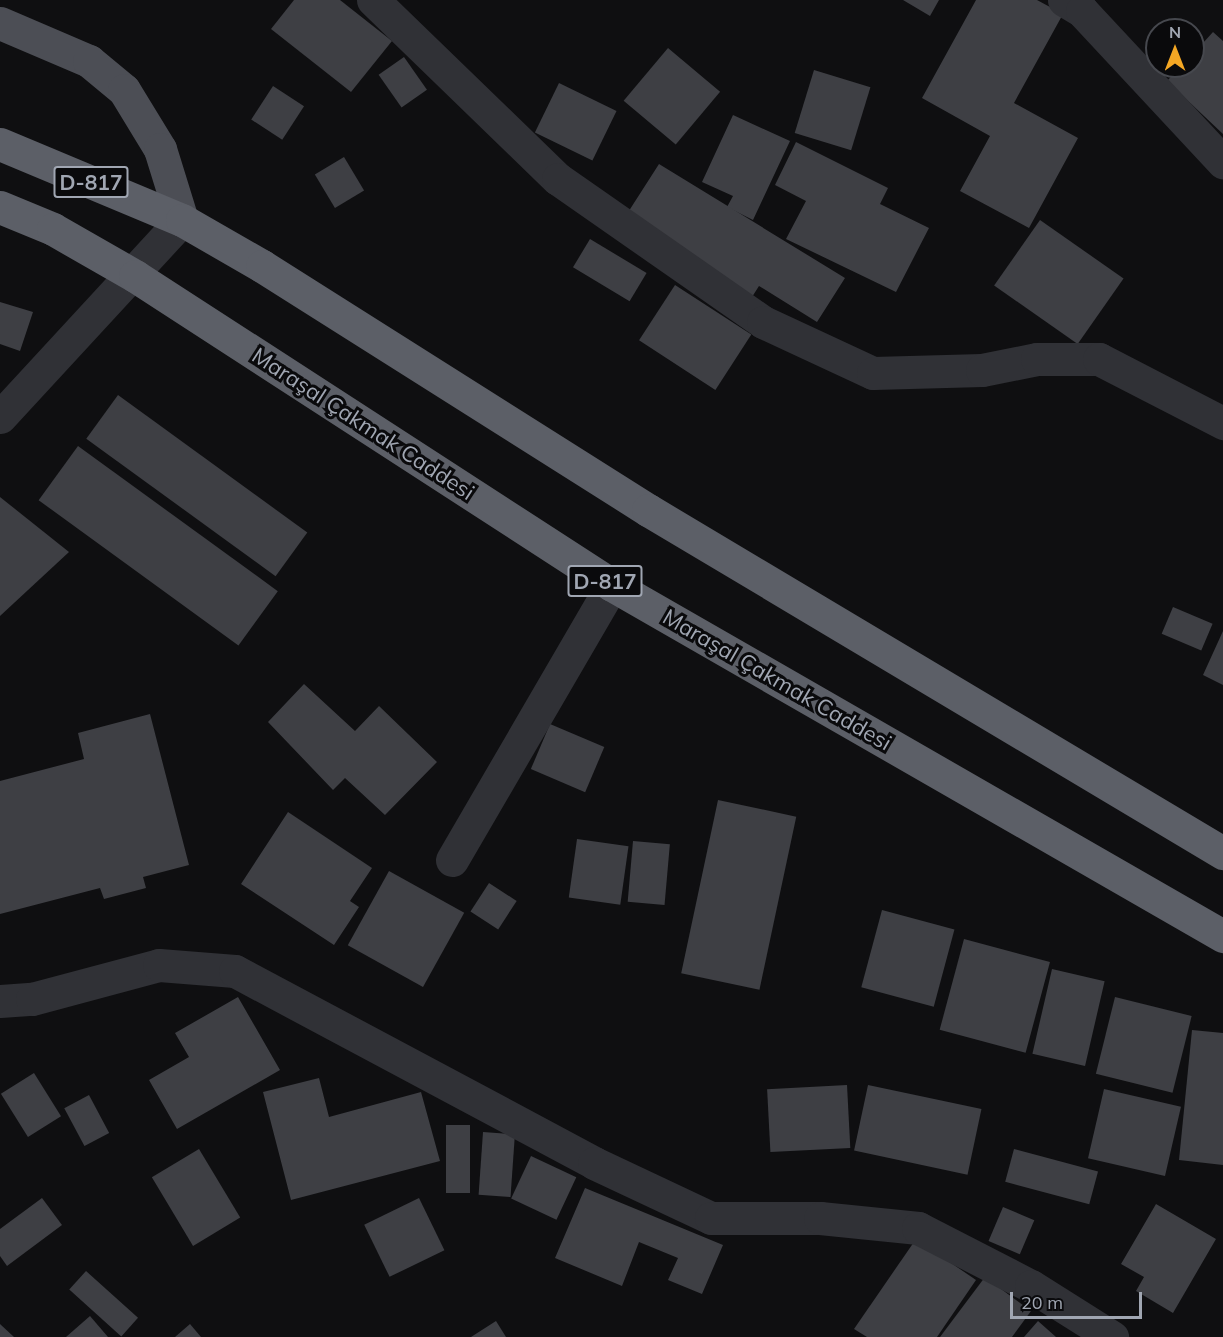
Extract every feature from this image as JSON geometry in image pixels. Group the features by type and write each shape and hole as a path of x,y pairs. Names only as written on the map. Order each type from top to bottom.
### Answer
{"highway":[{"name":"D-817","path":"0,144 182,220 648,510 1223,853"},
{"name":"Maraşal Çakmak Caddesi","path":"0,207 53,228 135,276 612,585 1223,936"}],"main road":[{"path":"0,23 89,61 124,90 160,149 182,220"}],"street":[{"path":"374,0 558,180 763,322 873,373 982,370 1037,359 1099,359 1223,423"},
{"path":"1064,0 1082,10 1223,162"},
{"path":"0,417 135,276 182,220"},
{"path":"452,860 612,585"},
{"path":"0,1001 32,999 159,965 235,971 594,1163 711,1218 820,1218 918,1228 1031,1286 1112,1337"}],"building":[{"path":"294,0 340,0 392,41 351,92 271,29"},
{"path":"903,0 939,0 930,16"},
{"path":"976,0 1037,0 1063,14 1014,103 1078,138 1029,228 960,191 990,136 922,98"},
{"path":"1213,32 1223,41 1223,134 1167,81 1170,78 1205,78 1205,41"},
{"path":"668,48 720,92 676,145 624,101"},
{"path":"404,57 427,90 402,108 379,75"},
{"path":"814,70 870,87 851,150 795,133"},
{"path":"559,83 617,111 592,160 535,132"},
{"path":"273,86 304,106 282,140 251,120"},
{"path":"733,115 790,141 753,220 727,207 733,196 702,182"},
{"path":"796,142 888,188 880,204 929,228 896,292 786,239 806,201 775,185"},
{"path":"344,157 364,190 335,208 315,175"},
{"path":"659,164 845,278 817,322 759,286 752,297 625,217"},
{"path":"1040,220 1124,279 1078,344 994,286"},
{"path":"590,239 647,273 630,301 573,267"},
{"path":"675,285 751,335 715,390 639,340"},
{"path":"0,302 33,312 20,351 0,344"},
{"path":"118,395 307,533 276,576 86,439"},
{"path":"78,446 278,591 238,645 39,500"},
{"path":"0,497 69,552 0,616"},
{"path":"1173,607 1213,624 1201,650 1162,634"},
{"path":"1223,631 1223,685 1203,675"},
{"path":"304,684 355,731 379,706 437,762 385,815 345,778 333,790 268,722"},
{"path":"150,714 189,865 143,877 146,888 104,899 100,888 0,914 0,781 84,759 78,733"},
{"path":"550,724 604,747 585,792 531,769"},
{"path":"718,800 796,817 759,990 681,973"},
{"path":"288,812 372,868 350,901 359,907 334,945 241,884"},
{"path":"577,839 628,846 620,905 569,897"},
{"path":"633,841 670,844 665,905 628,902"},
{"path":"389,871 464,913 423,987 348,945"},
{"path":"489,883 517,901 498,929 470,912"},
{"path":"882,910 954,929 934,1007 861,987"},
{"path":"964,939 1050,962 1026,1053 940,1030"},
{"path":"1052,969 1105,981 1085,1066 1032,1054"},
{"path":"238,997 280,1070 177,1129 149,1080 189,1057 175,1033"},
{"path":"1115,997 1192,1016 1173,1093 1096,1074"},
{"path":"1192,1030 1223,1033 1223,1165 1179,1160"},
{"path":"34,1073 61,1116 28,1137 1,1094"},
{"path":"319,1078 329,1117 421,1092 440,1161 291,1200 263,1092"},
{"path":"847,1085 850,1148 770,1152 767,1089"},
{"path":"868,1085 981,1109 968,1175 854,1151"},
{"path":"1104,1089 1181,1107 1165,1176 1088,1158"},
{"path":"89,1095 109,1133 84,1146 64,1108"},
{"path":"446,1125 470,1125 470,1193 446,1193"},
{"path":"483,1132 515,1134 511,1197 479,1195"},
{"path":"199,1149 240,1218 193,1246 152,1177"},
{"path":"1014,1149 1098,1172 1089,1204 1005,1182"},
{"path":"531,1156 576,1177 556,1220 511,1199"},
{"path":"585,1188 723,1245 702,1294 668,1280 678,1258 639,1242 622,1286 555,1258"},
{"path":"42,1198 62,1225 7,1266 0,1256 0,1229"},
{"path":"419,1198 444,1250 390,1277 364,1225"},
{"path":"1156,1204 1216,1239 1173,1313 1136,1291 1144,1277 1121,1264"},
{"path":"1003,1207 1034,1220 1020,1254 989,1241"},
{"path":"916,1239 976,1280 937,1337 867,1337 854,1329"},
{"path":"86,1271 138,1318 121,1336 69,1290"},
{"path":"985,1277 1031,1311 1012,1337 940,1337"},
{"path":"90,1316 108,1337 66,1337"},
{"path":"496,1321 506,1337 471,1337"},
{"path":"1038,1321 1056,1337 1024,1337"},
{"path":"0,1324 14,1337 0,1337"},
{"path":"190,1324 201,1337 175,1337"}]}
